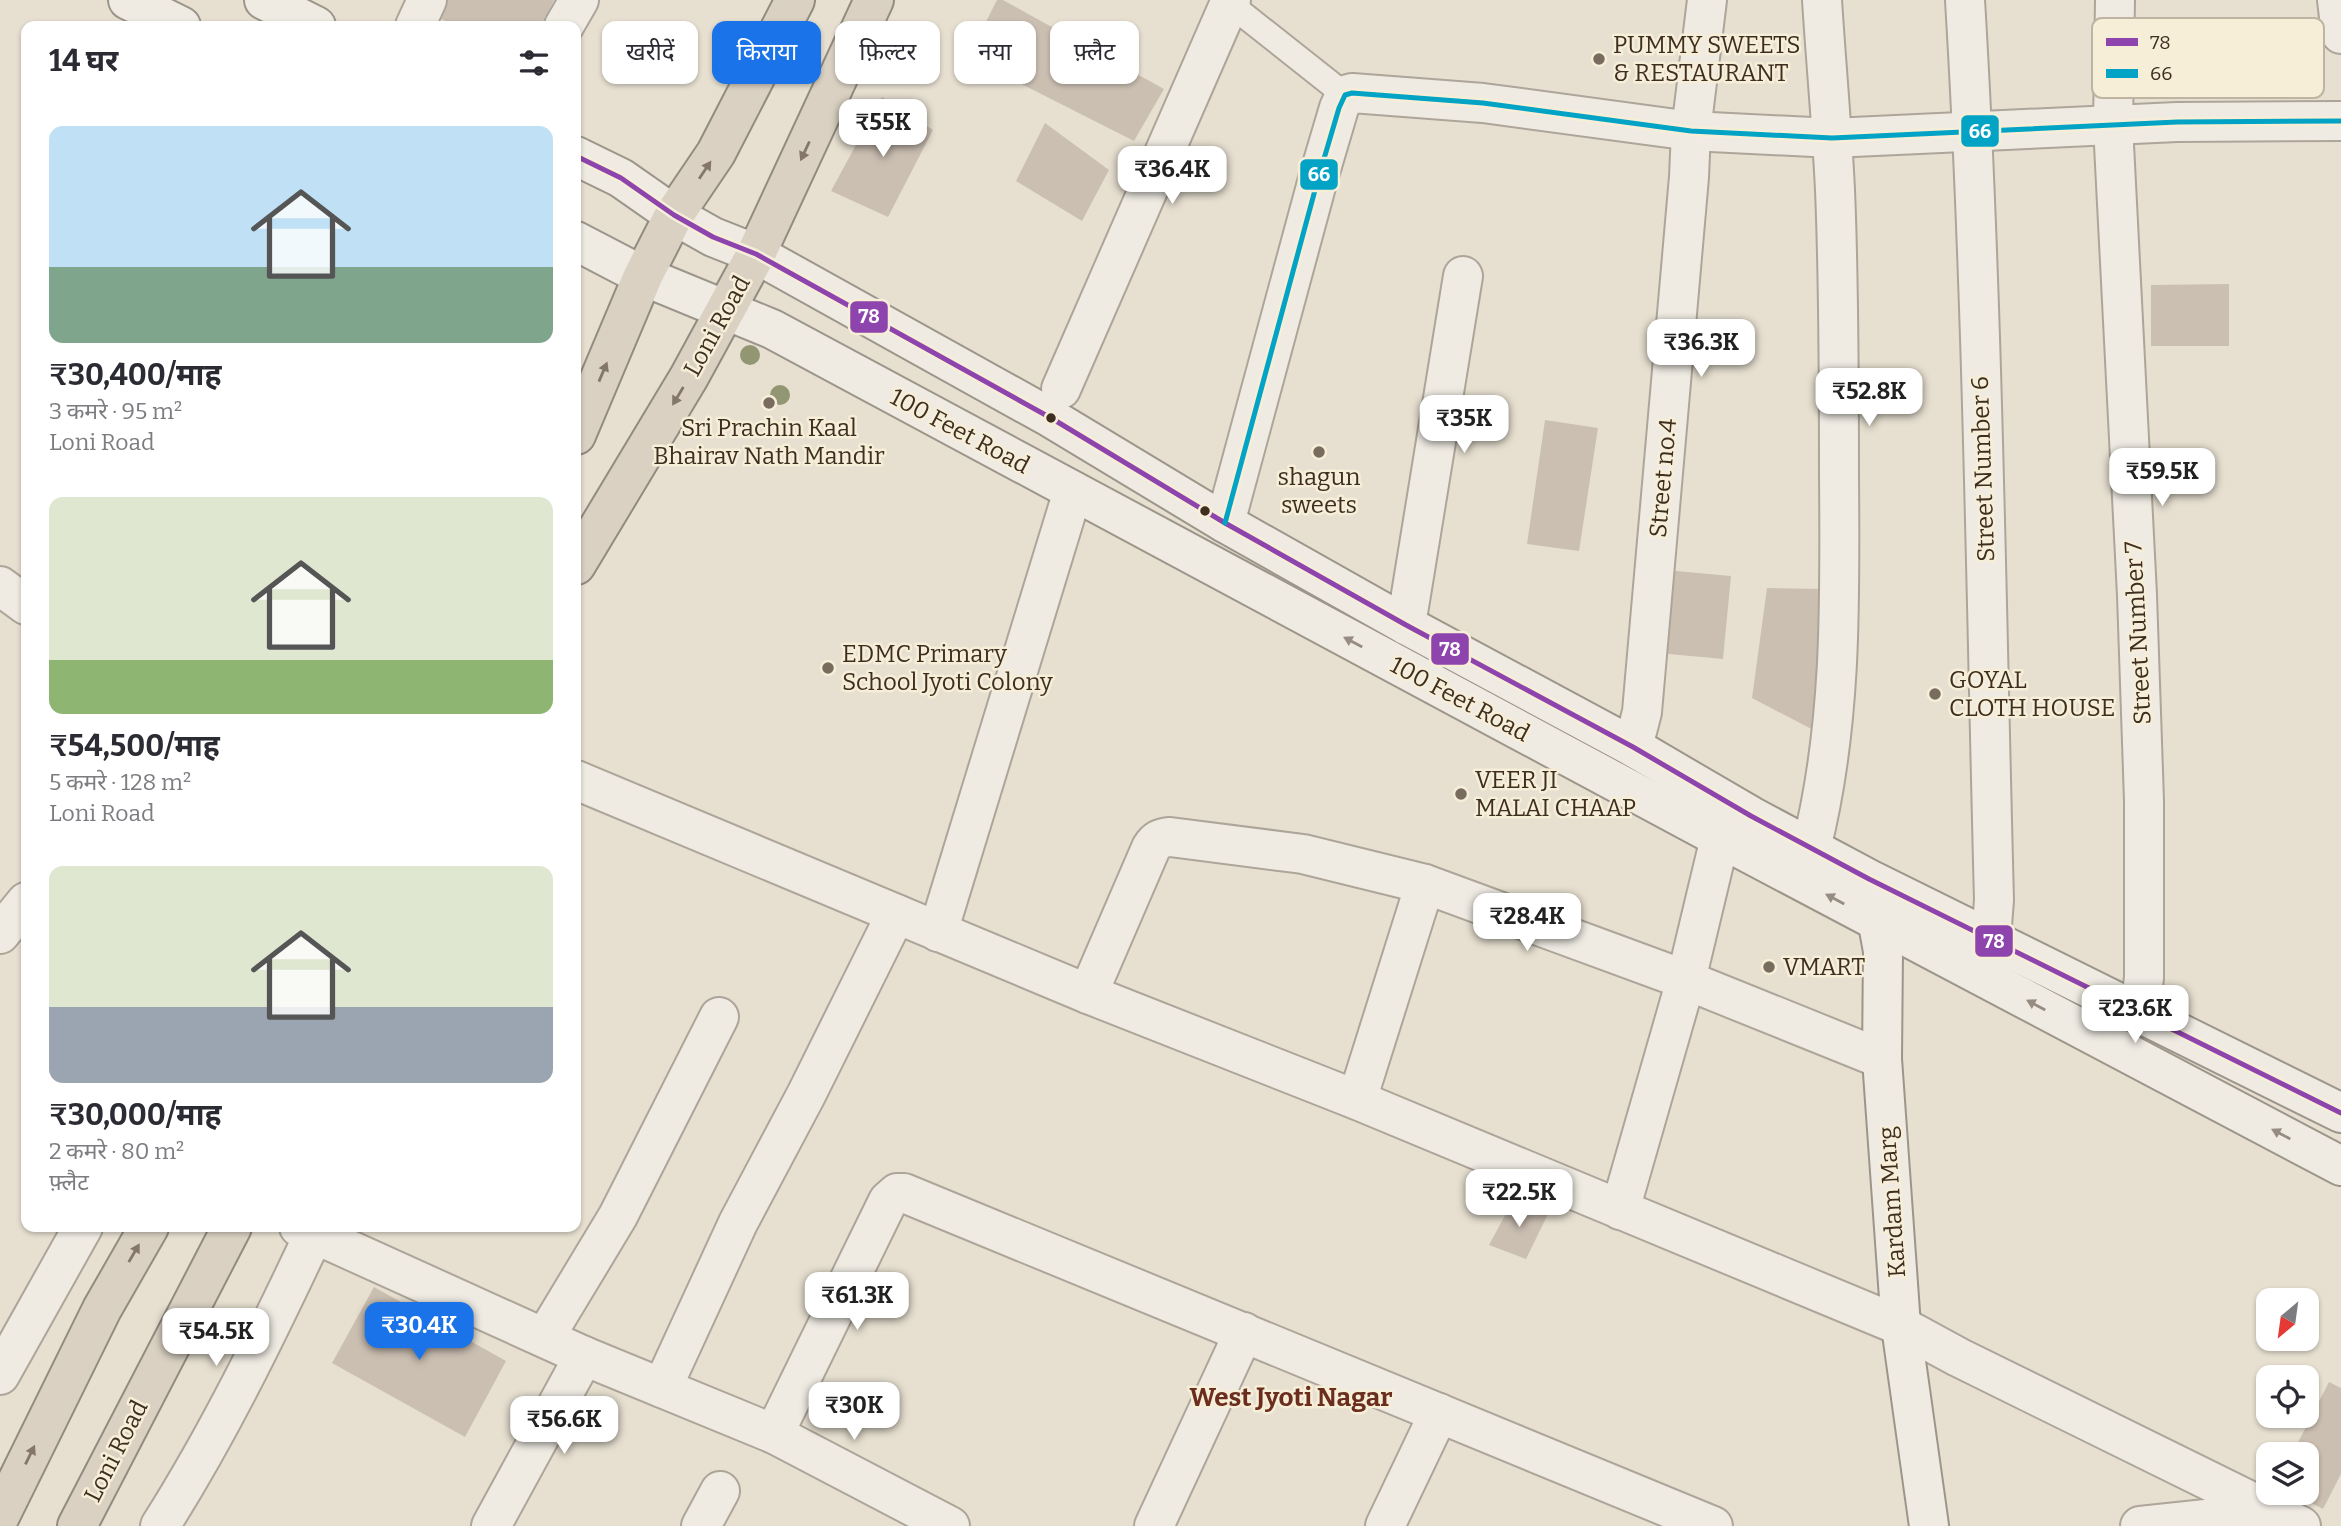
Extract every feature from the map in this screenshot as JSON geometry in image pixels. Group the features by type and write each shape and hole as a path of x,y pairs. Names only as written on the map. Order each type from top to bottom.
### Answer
{"highway":[{"path":"581,423 643,276 674,215 716,153 796,0"},
{"name":"Loni Road","path":"581,557 689,377 756,254 874,0"},
{"path":"0,1516 102,1309 146,1232"},
{"name":"Loni Road","path":"77,1526 229,1232"}],"street":[{"path":"128,0 171,21"},
{"path":"264,0 306,21"},
{"path":"418,21 428,0"},
{"path":"567,21 579,0"},
{"name":"Street no.4","path":"1633,747 1642,712 1691,131 1707,0"},
{"path":"1811,848 1821,809 1835,705 1840,597 1839,335 1832,138 1822,0"},
{"name":"Street Number 6","path":"1965,0 1973,132 1994,900 1991,938"},
{"name":"Street Number 7","path":"2115,0 2115,18"},
{"path":"2337,0 2341,34"},
{"path":"1061,389 1231,2"},
{"path":"1226,523 1318,179 1345,95 1352,93 1483,103 1691,131 1832,138 2113,125 2341,121"},
{"name":"Street Number 7","path":"2113,98 2144,801 2144,978 2139,1014"},
{"name":"100 Feet Road","path":"581,158 621,178 674,215 713,237 756,254 1051,418 1226,523 1406,625 1633,747 1751,816 2139,1014 2341,1113"},
{"name":"100 Feet Road","path":"581,244 643,276 772,329 1720,838 2341,1166"},
{"path":"1406,625 1462,276"},
{"path":"937,932 1073,491"},
{"path":"0,586 21,601"},
{"path":"581,782 937,932 1357,1100 1901,1326 1958,1357 2287,1519"},
{"path":"1088,994 1151,848 1162,837 1304,854 1426,884 1686,980 1882,1059"},
{"path":"1620,1210 1686,980 1720,838"},
{"name":"Kardam Marg","path":"1869,878 1883,951 1882,1059 1901,1326 1929,1526"},
{"path":"1357,1100 1426,884"},
{"path":"0,934 21,909"},
{"path":"662,1388 738,1223 806,1095 896,914"},
{"path":"545,1338 618,1216 719,1017"},
{"path":"774,1434 888,1201 897,1193 911,1194 1439,1413 1691,1522"},
{"path":"0,1375 80,1232"},
{"path":"160,1526 235,1396 306,1232"},
{"path":"311,1232 584,1356 774,1434 950,1526"},
{"path":"1154,1526 1244,1332"},
{"path":"491,1526 584,1356"},
{"path":"1385,1526 1439,1413"},
{"path":"701,1526 720,1491"},
{"path":"2140,1526 2287,1519"}],"lane":[{"path":"1231,2 1345,95"}],"building":[{"path":"444,0 554,0 544,21 445,21 436,16"},
{"path":"997,0 1003,0 1050,26 1050,84 1139,84 1139,75 1164,89 1134,141 1021,84 1036,84 1036,21 986,21"},
{"path":"882,97 933,130 888,217 831,191"},
{"path":"1045,123 1109,170 1082,221 1016,181"},
{"path":"2229,284 2229,346 2151,346 2151,285"},
{"path":"1545,420 1598,428 1579,551 1527,544"},
{"path":"1665,570 1731,576 1723,659 1658,653"},
{"path":"1767,588 1826,589 1819,733 1752,698"},
{"path":"1515,1197 1548,1214 1526,1259 1489,1245"},
{"path":"374,1287 506,1361 465,1437 332,1363"},
{"path":"2329,1382 2341,1388 2341,1474 2323,1509 2315,1505 2319,1505 2319,1442 2298,1442 2305,1428 2319,1428 2319,1401"}],"transit line":[{"name":"66","path":"1225,523 1318,179 1345,95 1352,93 1483,103 1691,131 1832,138 2177,122 2341,121"},
{"name":"78","path":"581,158 621,178 674,215 713,237 756,254 1051,418 1225,523 1406,625 1633,747 1751,816 1869,879 2341,1113"}],"place":[{"name":"PUMMY SWEETS & RESTAURANT","path":"1599,59"},
{"name":"Sri Prachin Kaal Bhairav Nath Mandir","path":"769,403"},
{"name":"shagun sweets","path":"1319,452"},
{"name":"EDMC Primary School Jyoti Colony","path":"828,668"},
{"name":"GOYAL CLOTH HOUSE","path":"1935,694"},
{"name":"VEER JI MALAI CHAAP","path":"1461,794"},
{"name":"VMART","path":"1769,967"}],"district":[{"name":"West Jyoti Nagar","path":"1291,1397"}]}
